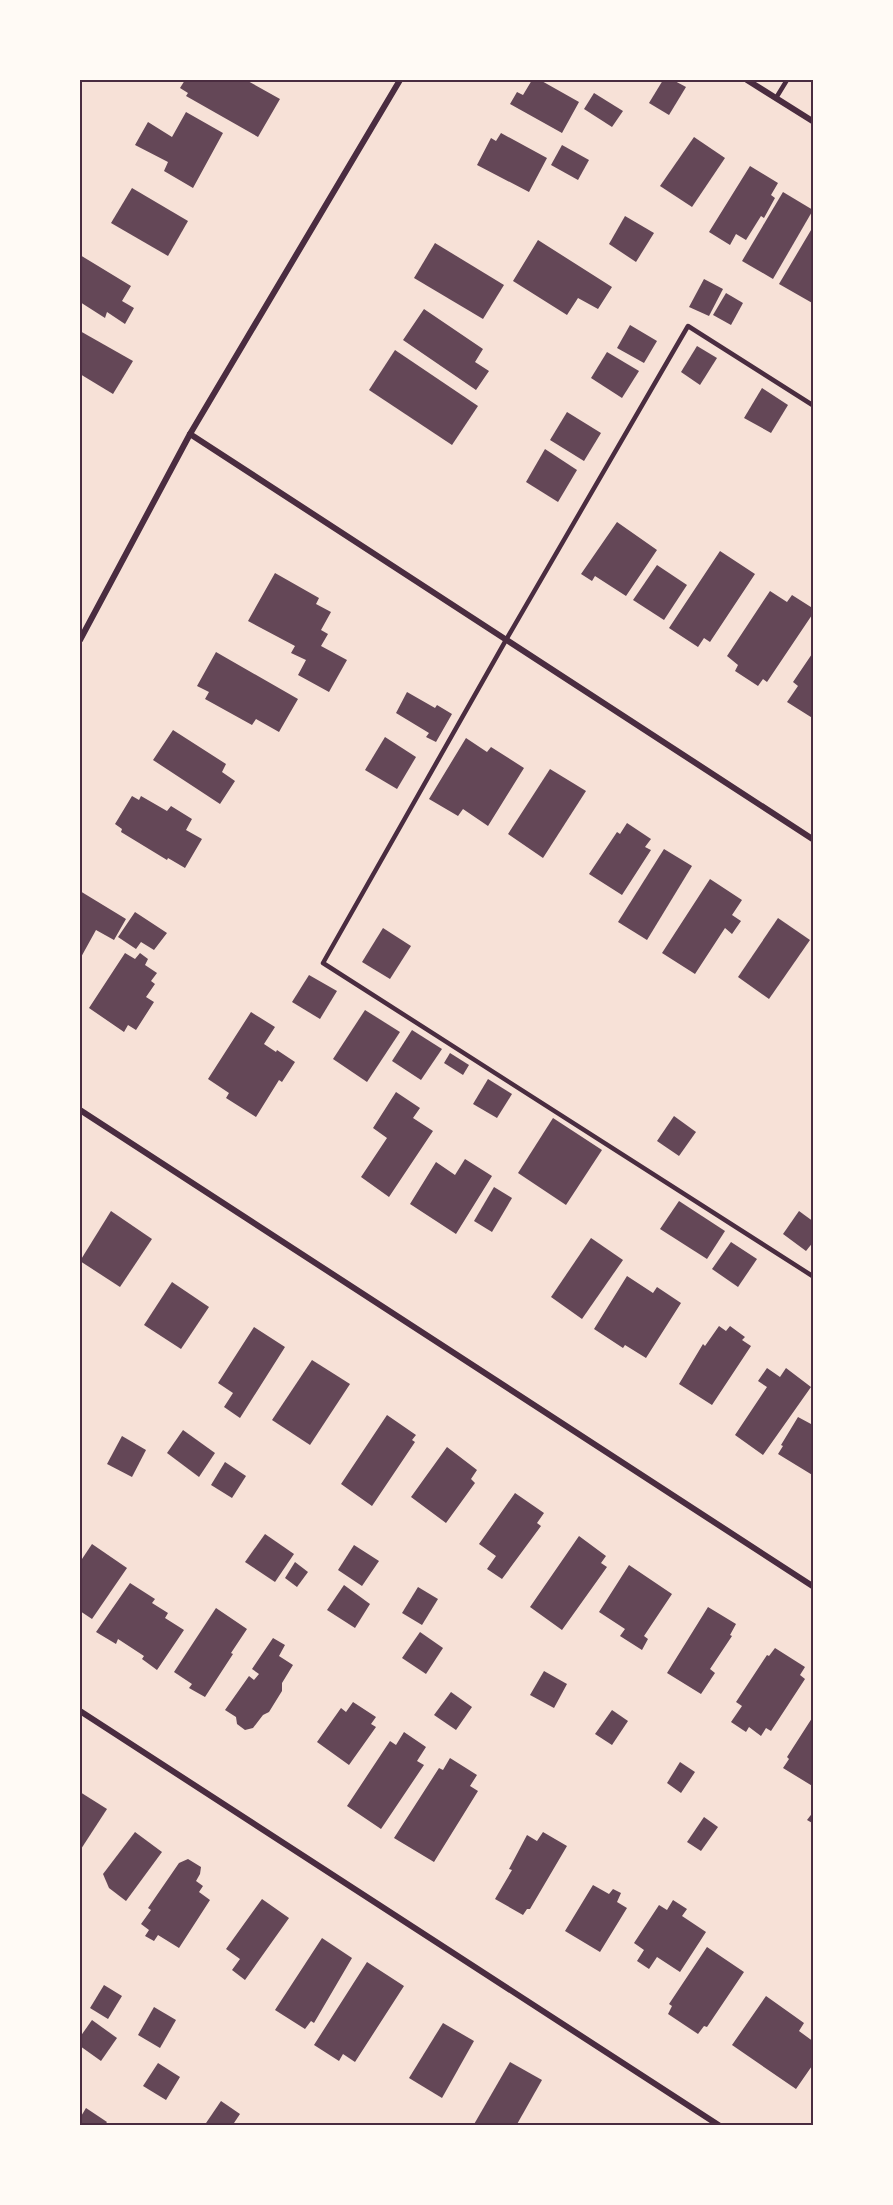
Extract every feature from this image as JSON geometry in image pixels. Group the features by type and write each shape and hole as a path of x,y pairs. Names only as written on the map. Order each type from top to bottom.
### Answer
{"street":[{"path":"80,639 190,434 400,80"},
{"path":"747,80 813,122"},
{"path":"190,434 813,840"},
{"path":"80,1110 813,1587"},
{"path":"80,1711 720,2126"}],"lane":[{"path":"776,98 787,80"},
{"path":"813,406 688,326 506,640 323,963 813,1277"}],"building":[{"path":"185,80 246,80 280,99 258,137 186,96 188,93 180,88"},
{"path":"532,80 540,80 579,102 562,133 510,104 517,92 523,95"},
{"path":"663,80 673,80 686,87 669,115 649,103"},
{"path":"594,93 623,111 612,127 584,109"},
{"path":"186,112 223,133 193,188 164,171 168,162 135,145 148,122 172,137"},
{"path":"501,133 547,158 529,192 477,165 491,138 496,141"},
{"path":"694,137 725,158 692,207 660,186"},
{"path":"562,145 589,160 578,180 551,165"},
{"path":"750,166 778,183 771,195 775,198 764,218 761,216 746,240 736,234 730,245 709,232"},
{"path":"132,188 188,221 168,256 111,223"},
{"path":"783,192 813,210 773,279 742,261"},
{"path":"625,216 654,233 636,262 609,244"},
{"path":"814,225 814,304 779,284"},
{"path":"538,240 612,287 598,309 578,298 567,315 513,281"},
{"path":"435,243 504,285 483,319 414,278"},
{"path":"80,255 131,286 122,301 134,308 125,324 107,312 105,318 80,302"},
{"path":"704,279 723,289 709,316 689,307"},
{"path":"726,293 743,303 731,325 713,315"},
{"path":"424,309 483,349 475,362 489,371 476,390 403,340"},
{"path":"630,325 657,341 644,363 617,348"},
{"path":"80,331 133,361 113,394 80,374"},
{"path":"697,346 717,358 700,385 681,372"},
{"path":"395,350 478,406 452,445 369,390"},
{"path":"607,352 639,371 622,398 591,378"},
{"path":"762,388 788,405 771,433 744,418"},
{"path":"567,412 601,433 584,461 550,440"},
{"path":"545,449 577,470 558,502 526,482"},
{"path":"617,522 657,550 626,596 595,576 592,581 581,574"},
{"path":"720,551 755,574 710,642 704,638 698,647 669,628"},
{"path":"657,565 687,585 664,620 633,600"},
{"path":"275,573 319,598 316,604 331,612 321,630 328,634 321,646 347,660 329,692 298,675 306,660 291,653 295,646 248,621"},
{"path":"770,591 787,602 792,595 814,609 814,612 767,682 763,679 758,686 735,671 738,665 727,656"},
{"path":"814,651 814,719 787,702 798,686 793,682"},
{"path":"216,652 298,699 279,732 256,719 252,725 205,699 209,692 197,686"},
{"path":"407,692 435,708 437,705 452,714 436,742 426,737 429,733 396,713"},
{"path":"173,730 226,764 222,772 235,781 220,804 153,760"},
{"path":"385,737 416,757 397,789 365,770"},
{"path":"466,738 487,752 491,747 524,768 488,826 463,809 458,816 429,799"},
{"path":"550,769 586,791 543,858 508,834"},
{"path":"132,796 139,800 141,796 167,811 171,806 192,819 186,830 202,839 185,868 168,858 167,860 121,832 122,829 115,824"},
{"path":"627,823 651,839 645,847 651,850 622,895 589,874 617,832 620,834"},
{"path":"664,849 692,866 647,940 618,922"},
{"path":"710,879 742,900 732,915 741,921 732,934 725,928 695,974 662,953"},
{"path":"80,891 126,919 114,940 96,930 80,959"},
{"path":"135,912 167,933 154,950 141,942 136,949 118,937"},
{"path":"778,918 810,940 769,999 738,977"},
{"path":"383,928 411,946 390,979 362,962"},
{"path":"125,953 135,959 140,953 148,959 145,965 157,973 151,981 155,984 146,997 154,1002 136,1030 128,1025 124,1032 89,1008"},
{"path":"309,975 337,991 320,1019 292,1002"},
{"path":"365,1010 400,1032 367,1082 333,1059"},
{"path":"251,1012 275,1027 264,1044 295,1062 282,1082 279,1080 256,1117 226,1098 229,1093 208,1079"},
{"path":"412,1030 442,1049 421,1080 392,1061"},
{"path":"450,1053 469,1065 463,1075 444,1063"},
{"path":"488,1079 512,1094 497,1118 473,1104"},
{"path":"396,1092 420,1108 413,1118 433,1131 389,1197 361,1177 387,1138 373,1128"},
{"path":"674,1116 696,1132 679,1156 657,1141"},
{"path":"553,1118 602,1150 566,1205 518,1173"},
{"path":"465,1159 492,1176 456,1234 410,1204 436,1162 455,1175"},
{"path":"494,1187 512,1198 492,1232 474,1221"},
{"path":"679,1201 725,1231 707,1259 660,1229"},
{"path":"111,1211 152,1239 120,1287 80,1261"},
{"path":"799,1211 814,1222 814,1241 806,1251 783,1234"},
{"path":"591,1238 623,1260 582,1319 551,1297"},
{"path":"731,1242 757,1259 738,1287 712,1269"},
{"path":"627,1276 653,1293 657,1287 681,1303 646,1358 625,1345 623,1348 594,1329"},
{"path":"172,1282 209,1307 181,1349 144,1325"},
{"path":"719,1326 726,1331 730,1326 745,1337 742,1340 751,1346 712,1405 679,1384 703,1344 705,1346"},
{"path":"254,1327 285,1347 240,1418 224,1407 233,1393 218,1383"},
{"path":"312,1360 350,1384 310,1445 272,1420"},
{"path":"767,1368 780,1377 786,1368 811,1387 763,1455 735,1435 767,1387 758,1381"},
{"path":"387,1415 416,1435 412,1440 415,1442 372,1506 341,1484"},
{"path":"798,1417 811,1424 814,1420 814,1476 778,1454"},
{"path":"183,1430 215,1453 199,1477 167,1453"},
{"path":"122,1436 146,1450 132,1477 107,1464"},
{"path":"447,1447 477,1470 471,1479 475,1483 446,1523 411,1497"},
{"path":"225,1462 246,1476 232,1498 211,1485"},
{"path":"515,1493 544,1513 537,1523 541,1526 502,1579 487,1569 496,1556 479,1544"},
{"path":"265,1534 294,1554 275,1582 245,1562"},
{"path":"579,1536 606,1556 601,1563 607,1567 562,1630 530,1607"},
{"path":"92,1544 127,1568 92,1619 80,1611 80,1562"},
{"path":"354,1545 379,1561 362,1586 338,1570"},
{"path":"295,1562 308,1572 297,1587 285,1578"},
{"path":"629,1565 672,1594 644,1636 648,1639 642,1650 620,1636 625,1629 599,1612"},
{"path":"130,1583 155,1599 152,1603 168,1613 165,1618 184,1630 157,1670 142,1659 144,1656 118,1639 116,1644 96,1632"},
{"path":"344,1585 370,1604 355,1628 327,1610"},
{"path":"418,1587 438,1599 422,1625 402,1613"},
{"path":"708,1607 736,1624 730,1635 732,1636 710,1669 715,1673 701,1694 667,1673"},
{"path":"216,1608 247,1629 205,1697 189,1688 192,1684 174,1672"},
{"path":"420,1632 443,1648 426,1674 402,1658"},
{"path":"273,1638 285,1645 279,1656 293,1665 282,1683 282,1691 269,1712 263,1715 253,1728 245,1730 237,1724 236,1717 225,1710 249,1676 254,1680 259,1674 252,1669"},
{"path":"775,1648 805,1667 800,1675 805,1679 771,1731 766,1728 761,1736 749,1727 746,1732 731,1722 742,1706 736,1702 767,1655 769,1656"},
{"path":"544,1671 567,1684 554,1708 530,1695"},
{"path":"451,1692 472,1707 456,1730 434,1715"},
{"path":"353,1702 376,1717 371,1724 376,1727 349,1765 317,1742 341,1708 346,1712"},
{"path":"612,1710 628,1721 612,1745 595,1734"},
{"path":"814,1715 814,1787 783,1768 789,1759 787,1757"},
{"path":"404,1732 426,1747 417,1761 424,1765 381,1829 347,1806 390,1741 396,1745"},
{"path":"450,1758 477,1775 470,1786 478,1791 434,1862 394,1838 439,1768 443,1770"},
{"path":"680,1762 695,1772 681,1793 667,1783"},
{"path":"80,1792 107,1809 81,1849 80,1848"},
{"path":"814,1811 814,1824 807,1820"},
{"path":"704,1817 718,1827 701,1851 687,1842"},
{"path":"135,1832 162,1852 126,1901 109,1888 103,1874"},
{"path":"543,1832 567,1846 530,1909 527,1909 523,1915 495,1899 512,1870 509,1869 527,1835 537,1841"},
{"path":"188,1859 201,1867 196,1881 203,1886 199,1892 210,1900 179,1948 158,1935 154,1941 145,1936 149,1930 141,1924 151,1910 148,1908 179,1863"},
{"path":"593,1885 609,1894 613,1889 621,1893 617,1902 627,1908 600,1952 565,1931"},
{"path":"262,1899 289,1918 245,1980 232,1970 240,1959 226,1949"},
{"path":"673,1900 687,1909 682,1916 706,1932 680,1972 657,1957 649,1969 637,1961 644,1950 634,1943 659,1905 667,1910"},
{"path":"322,1938 352,1958 314,2023 311,2021 305,2029 275,2010"},
{"path":"707,1947 744,1972 707,2027 704,2026 698,2034 668,2014 672,2006 669,2004"},
{"path":"367,1962 404,1986 355,2062 343,2054 339,2061 314,2045"},
{"path":"104,1985 122,1996 108,2019 90,2008"},
{"path":"766,1996 804,2023 799,2031 814,2042 814,2063 796,2089 732,2045"},
{"path":"154,2007 176,2020 160,2048 138,2035"},
{"path":"92,2020 117,2038 101,2061 80,2046 80,2037"},
{"path":"443,2023 474,2041 442,2098 409,2078"},
{"path":"510,2062 542,2080 516,2126 473,2126"},
{"path":"158,2063 180,2077 166,2100 143,2086"},
{"path":"221,2101 240,2114 232,2126 204,2126"},
{"path":"86,2108 107,2122 104,2126 80,2126 80,2118"}]}
